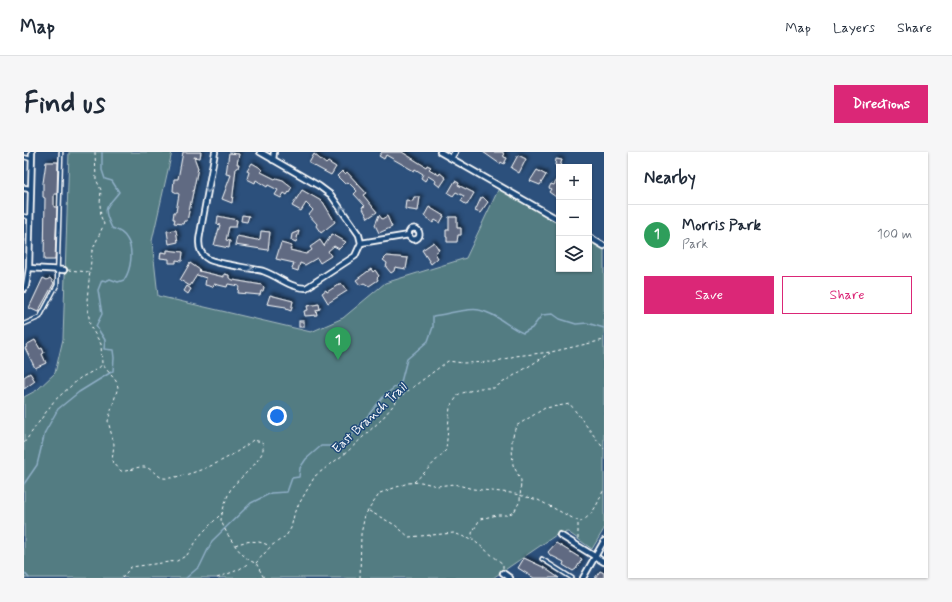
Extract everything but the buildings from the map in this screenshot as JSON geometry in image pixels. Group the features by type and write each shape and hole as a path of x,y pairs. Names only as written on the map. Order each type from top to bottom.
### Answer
{"street":[{"path":"24,289 29,268 27,249 30,218 32,152"},
{"path":"215,152 198,244 202,252 208,259 263,271 297,288 306,288 355,256 361,243 359,235 331,195 320,186 260,152"},
{"path":"273,160 274,152"},
{"path":"440,152 556,218"},
{"path":"451,158 455,152"},
{"path":"24,188 30,189"},
{"path":"361,243 408,235"},
{"path":"601,242 604,246"},
{"path":"29,268 64,270"},
{"path":"560,535 604,562"},
{"path":"583,578 604,542"},
{"path":"503,573 510,578"}],"lane":[{"path":"24,324 36,321 42,314 56,285 61,152"},
{"path":"24,157 32,159"},
{"path":"24,216 30,218"},
{"path":"542,559 572,578"}],"path":[{"path":"95,152 96,179 101,190 101,217 104,224 92,251 87,292 90,326 101,344 102,364 116,381 118,387 108,421 114,444 112,461 121,471 130,471 142,467 150,469 162,478 170,478 207,469 226,459 253,440 262,442 263,448 258,460 250,471 239,479 231,489 221,520 223,528 234,545 250,562 256,563 264,578"},
{"path":"64,270 89,272"},
{"name":"East Branch Trail","path":"256,563 271,546 286,536 291,528 295,511 315,476 347,452 381,420 401,396 448,361 463,363 494,362 515,356 551,352 604,340"},
{"path":"413,483 424,474 446,450 450,407 459,394 480,388 494,388 551,352"},
{"path":"24,443 54,401 80,378 100,368 102,364"},
{"path":"473,540 472,533 480,519 497,515 507,515 514,512 520,501 521,480 513,465 512,439 514,430 523,421 545,408 570,404 604,449"},
{"path":"360,578 360,534 365,515 380,493 397,486 421,482 437,486 454,484 473,489 520,495 538,500 578,522"},
{"path":"578,522 587,518 593,512 604,489"},
{"path":"369,510 395,525 409,537 454,533 473,540 503,564 503,573"},
{"path":"122,578 131,567 177,561 187,555 202,533 224,511"},
{"path":"578,522 578,546"},
{"path":"234,545 247,541 262,542 271,546"},
{"path":"217,578 238,570 250,562"}],"green space":[{"path":"69,152 172,152 152,241 158,296 311,332 343,318 385,283 466,258 500,186 556,219 556,272 592,272 592,241 598,244 604,242 604,529 592,549 568,532 559,533 493,578 24,578 24,397 37,390 55,373 63,339"}],"waterway":[{"path":"24,484 37,465 45,432 58,409 79,392 113,371 113,350 104,349 105,340 96,326 102,314 98,290 102,280 106,281 110,279 118,282 124,280 130,266 131,254 126,237 121,232 112,228 107,215 107,207 119,192 112,181 105,179 102,170 102,152"},
{"path":"186,578 200,566 212,541 251,503 271,493 287,492 292,478 299,477 300,468 306,459 321,446 336,446 352,435 384,396 401,382 407,359 428,341 433,327 433,316 475,309 491,314 523,333 532,328 542,315 553,314 560,319 576,324 587,323 604,328"},
{"path":"24,572 29,578"}],"place":[{"name":"Morris Park","path":"338,360"}]}
